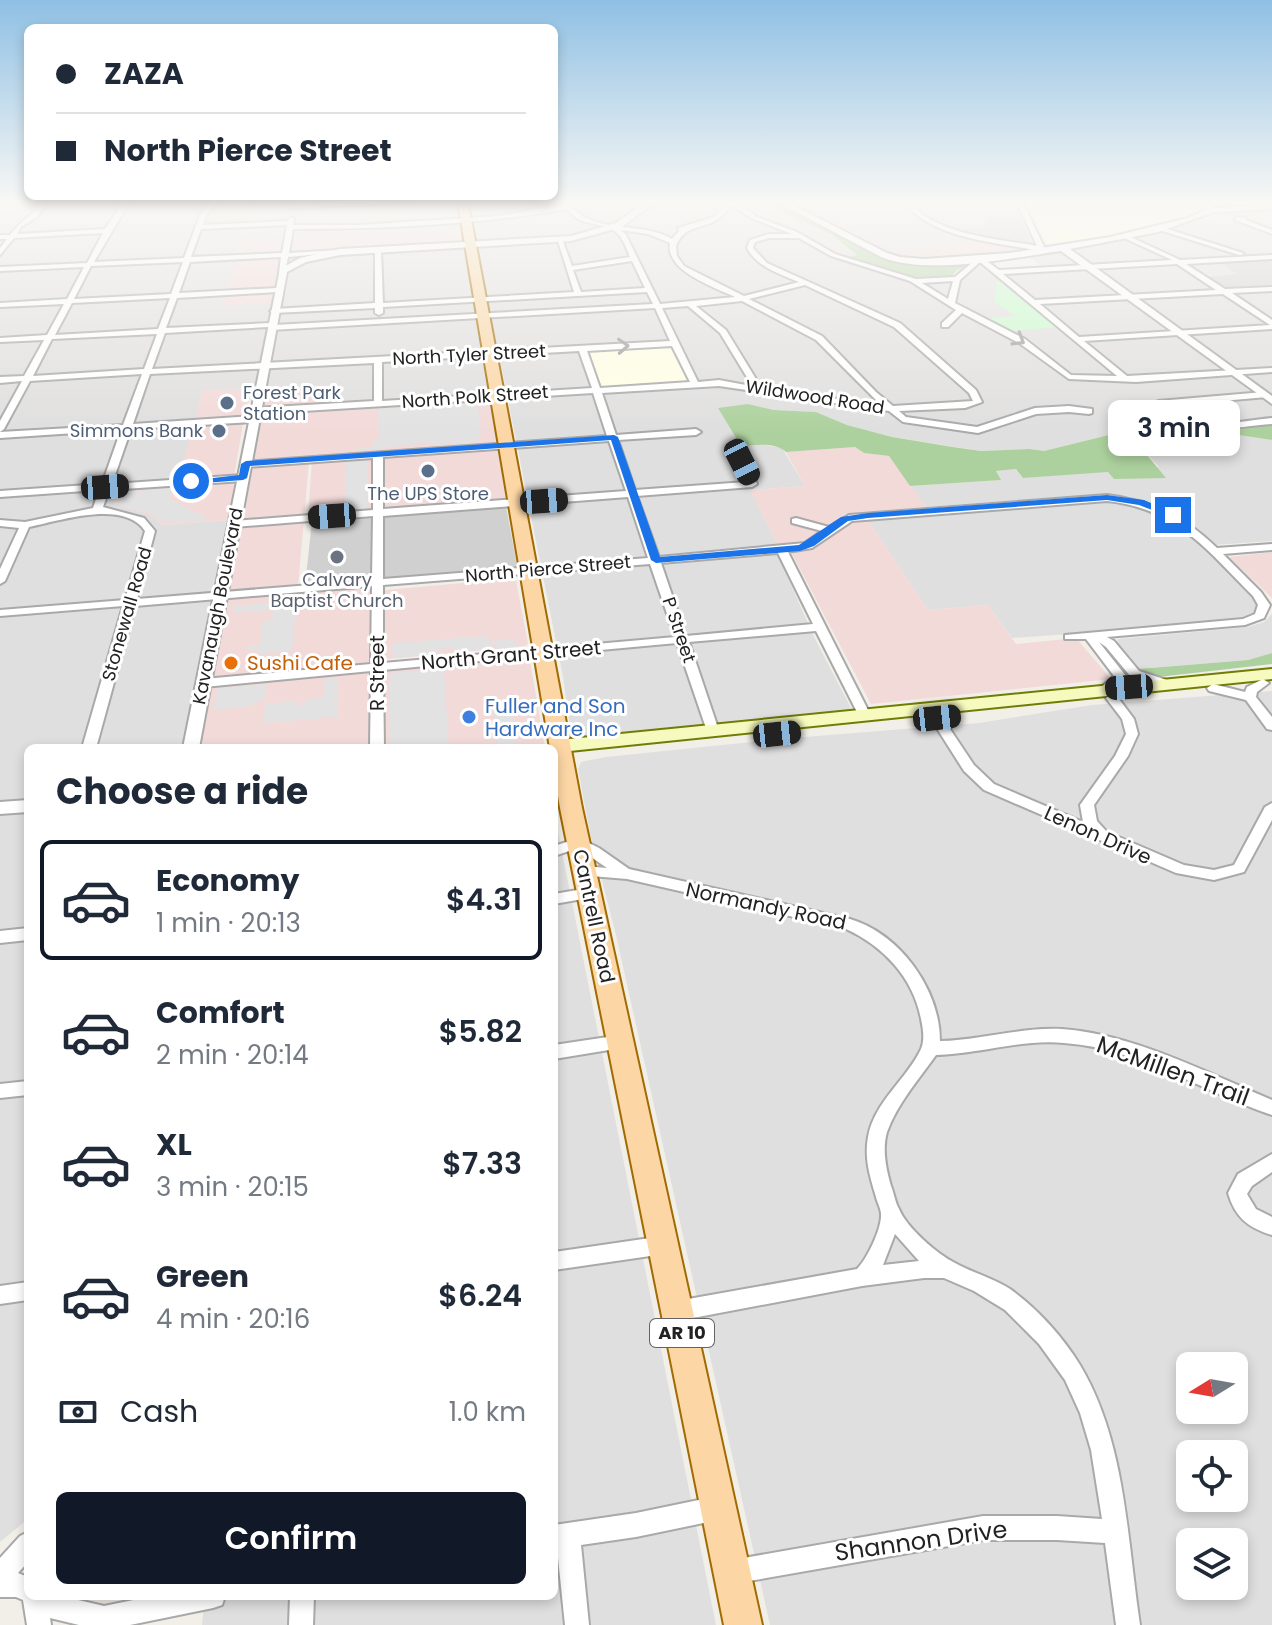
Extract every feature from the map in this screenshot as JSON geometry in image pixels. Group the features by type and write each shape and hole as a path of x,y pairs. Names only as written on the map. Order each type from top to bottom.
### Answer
{"main road":[{"name":"Cantrell Road","path":"477,279 558,744"},
{"path":"1109,694 1166,684 1269,680"},
{"path":"559,751 1269,680"},
{"path":"559,751 713,731 865,716 934,713"},
{"name":"Cantrell Road","path":"559,751 743,1625"}],"street":[{"path":"0,432 81,279"},
{"path":"0,523 25,525 98,510 182,279"},
{"name":"Kavanaugh Boulevard","path":"192,744 280,279"},
{"path":"379,279 379,322"},
{"path":"573,279 578,293"},
{"path":"643,279 695,384"},
{"path":"704,279 819,338 889,410 908,421 972,430 994,427 1035,411 1089,411"},
{"path":"796,279 805,283"},
{"path":"908,279 936,282 957,279 951,303"},
{"path":"1007,279 1123,377"},
{"path":"1105,279 1268,398"},
{"path":"1204,279 1272,325"},
{"path":"912,280 961,310 1022,341 1061,373 1083,379 1136,379 1272,370"},
{"path":"0,340 690,304 741,299 805,283"},
{"name":"Wildwood Road","path":"695,384 750,386 889,410 975,404 979,398 897,325 805,283"},
{"path":"1036,302 1272,289"},
{"path":"0,305 277,290"},
{"path":"274,311 648,290"},
{"path":"690,304 723,332 752,379 750,386"},
{"path":"945,325 961,310"},
{"path":"1078,339 1272,325"},
{"name":"North Tyler Street","path":"0,380 675,343"},
{"name":"P Street","path":"582,348 713,731"},
{"path":"378,360 378,403"},
{"name":"North Polk Street","path":"0,432 128,426 378,403 695,384"},
{"path":"1268,398 1158,404 1171,417 1186,425 1272,421"},
{"path":"0,494 105,487 378,454 696,432"},
{"name":"R Street","path":"377,744 378,454"},
{"path":"234,524 748,485 752,482 742,462"},
{"name":"North Pierce Street","path":"0,613 782,550 808,546 845,519 1114,498 1141,502 1168,512 1263,601 1265,608 1260,616 1240,623 1096,635"},
{"name":"Stonewall Road","path":"90,744 150,536 149,526 129,515 98,510"},
{"path":"796,521 829,530"},
{"path":"0,581 25,525"},
{"path":"1213,552 1272,547"},
{"path":"782,550 865,716"},
{"name":"North Grant Street","path":"204,683 818,627"},
{"path":"1069,637 1096,635 1110,644 1135,674 1166,684"},
{"path":"1047,812 1073,810 1087,805 1121,756 1132,734 1128,719 1109,694 1120,676 1093,643 1096,635"},
{"path":"1250,697 1251,690 1269,680"},
{"path":"1213,688 1250,697 1272,726"},
{"name":"Lenon Drive","path":"934,713 980,781 998,793 1198,874 1223,874 1239,868 1272,807"},
{"path":"1087,805 1090,822 1104,837"},
{"path":"0,808 24,806"},
{"path":"558,850 579,843"},
{"name":"Normandy Road","path":"579,843 627,874 850,924 874,935 892,949 909,972 932,1027 931,1048"},
{"name":"Normandy Road","path":"558,897 587,882 627,874"},
{"path":"0,937 24,934"},
{"name":"McMillen Trail","path":"931,1048 963,1048 1044,1036 1086,1039 1128,1051 1272,1108"},
{"path":"558,1051 621,1042"},
{"path":"931,1048 889,1108 877,1135 876,1166 891,1215 910,1238 946,1269 983,1283 1006,1298 1042,1329 1069,1363 1098,1432 1109,1480 1128,1625"},
{"path":"0,1091 24,1088"},
{"path":"1272,1162 1245,1180 1237,1193 1247,1213 1261,1223 1272,1226"},
{"path":"862,1277 871,1269 880,1251 891,1215"},
{"path":"558,1260 664,1245"},
{"path":"677,1311 862,1277 946,1269"},
{"path":"0,1295 24,1292"},
{"path":"577,1625 561,1537 719,1508"},
{"name":"Shannon Drive","path":"732,1572 983,1528 1114,1532"},
{"path":"0,1576 24,1549"},
{"path":"0,1585 18,1585 24,1592"},
{"path":"35,1604 98,1622 195,1600"},
{"path":"301,1625 302,1600"}],"shaded area":[{"path":"0,279 232,279 225,304 272,279 469,279 488,394 315,406 318,387 252,388 195,421 178,481 119,485 114,503 149,514 163,525 229,520 184,744 24,744 24,800 0,802"},
{"path":"231,279 276,279 270,303 225,305"},
{"path":"484,279 1218,279 1272,289 1272,423 1187,427 1170,421 1044,451 981,451 892,437 847,425 816,412 774,410 748,404 760,444 782,448 805,486 751,490 779,548 777,553 814,637 851,708 849,713 580,738 571,735 563,677"},
{"path":"1204,279 1272,279 1272,289 1225,292"},
{"path":"671,346 690,383 602,388 589,350"},
{"path":"319,387 315,406 263,407 266,390"},
{"path":"252,388 246,415 195,421 202,390"},
{"path":"497,396 506,445 378,454 378,513 308,518 312,459 246,464 255,411"},
{"path":"477,402 481,428 475,429 482,431 477,442 454,444 450,440 448,444 389,445 387,448 357,451 357,448 373,447 373,440 379,439 378,408"},
{"path":"241,423 234,476 178,481 193,425"},
{"path":"1225,433 1272,440 1272,541 1212,545 1164,506 1127,496 1091,495 926,507 910,486 1000,480 996,471 1016,469 1023,478 1159,467 1138,444"},
{"path":"855,447 864,453 889,456 926,507 845,514 802,545 779,548 750,490 805,486 786,452"},
{"path":"498,451 507,499 502,502 384,510 385,456"},
{"path":"368,459 367,510 344,512 346,461"},
{"path":"309,462 298,587 231,592 228,589 253,466"},
{"path":"217,482 234,484 229,520 163,525 149,514 114,503 118,489"},
{"path":"169,487 172,496 169,498 197,514 204,514 205,519 200,522 164,522 148,512 116,504 118,490 135,489 139,492 145,491 143,488"},
{"path":"1114,501 1140,505 1167,516 1259,601 1257,613 1247,619 1012,638 988,605 928,610 868,520"},
{"path":"506,506 517,566 509,570 305,586 312,521"},
{"path":"868,520 928,610 988,605 1016,644 1076,638 1111,679 871,704 792,554 816,547 850,522"},
{"path":"1272,552 1272,598 1229,557"},
{"path":"516,580 528,644 525,646 384,657 385,590"},
{"path":"378,583 377,667 488,657 489,664 530,661 544,744 192,744 220,596"},
{"path":"297,601 292,651 265,653 261,658 258,649 246,650 246,647 260,645 263,621 272,620 273,610 233,613 233,606"},
{"path":"1272,614 1272,653 1248,660 1138,669 1117,643 1118,639 1248,627 1264,622"},
{"path":"487,636 488,641 514,639 516,647 497,649 496,644 492,645 492,649 454,652 453,648 438,649 438,654 393,658 392,643"},
{"path":"444,669 449,744 390,744 390,673"},
{"path":"338,678 337,717 263,723 265,704 298,701 298,705 304,705 307,699 323,698 324,679"},
{"path":"266,684 264,701 253,702 252,706 213,710 218,688"},
{"path":"1272,691 1272,1625 770,1625 616,935 591,838 578,769 581,762 606,757 979,723 1092,705"},
{"path":"511,706 516,743 498,744 494,726 498,721 493,717 493,711"},
{"path":"24,806 24,1522 0,1542 0,808"},
{"path":"558,832 716,1625 202,1625 205,1600 558,1600"}],"green space":[{"path":"997,279 1003,279 1060,327 1008,331 984,319 1016,316 994,302"},
{"path":"748,404 774,410 816,412 847,425 892,437 981,451 1044,451 1170,420 1187,427 1272,423 1272,440 1225,433 1138,444 1166,478 1114,479 1108,472 1023,478 1016,469 996,471 1001,480 910,486 889,456 864,453 855,447 786,452 771,445 741,446 718,408"},
{"path":"1272,653 1272,664 1150,678 1138,669 1248,660"}],"place":[{"name":"Forest Park Station","path":"227,403"},
{"name":"Simmons Bank","path":"219,431"},
{"name":"The UPS Store","path":"428,471"},
{"name":"Calvary Baptist Church","path":"337,557"},
{"name":"Sushi Cafe","path":"231,663"},
{"name":"Fuller and Son Hardware Inc","path":"469,717"}],"route":[{"path":"191,481 243,478 246,464 614,437 656,560 800,548 811,544 845,519 868,516 1107,498 1141,502 1173,515"}]}
